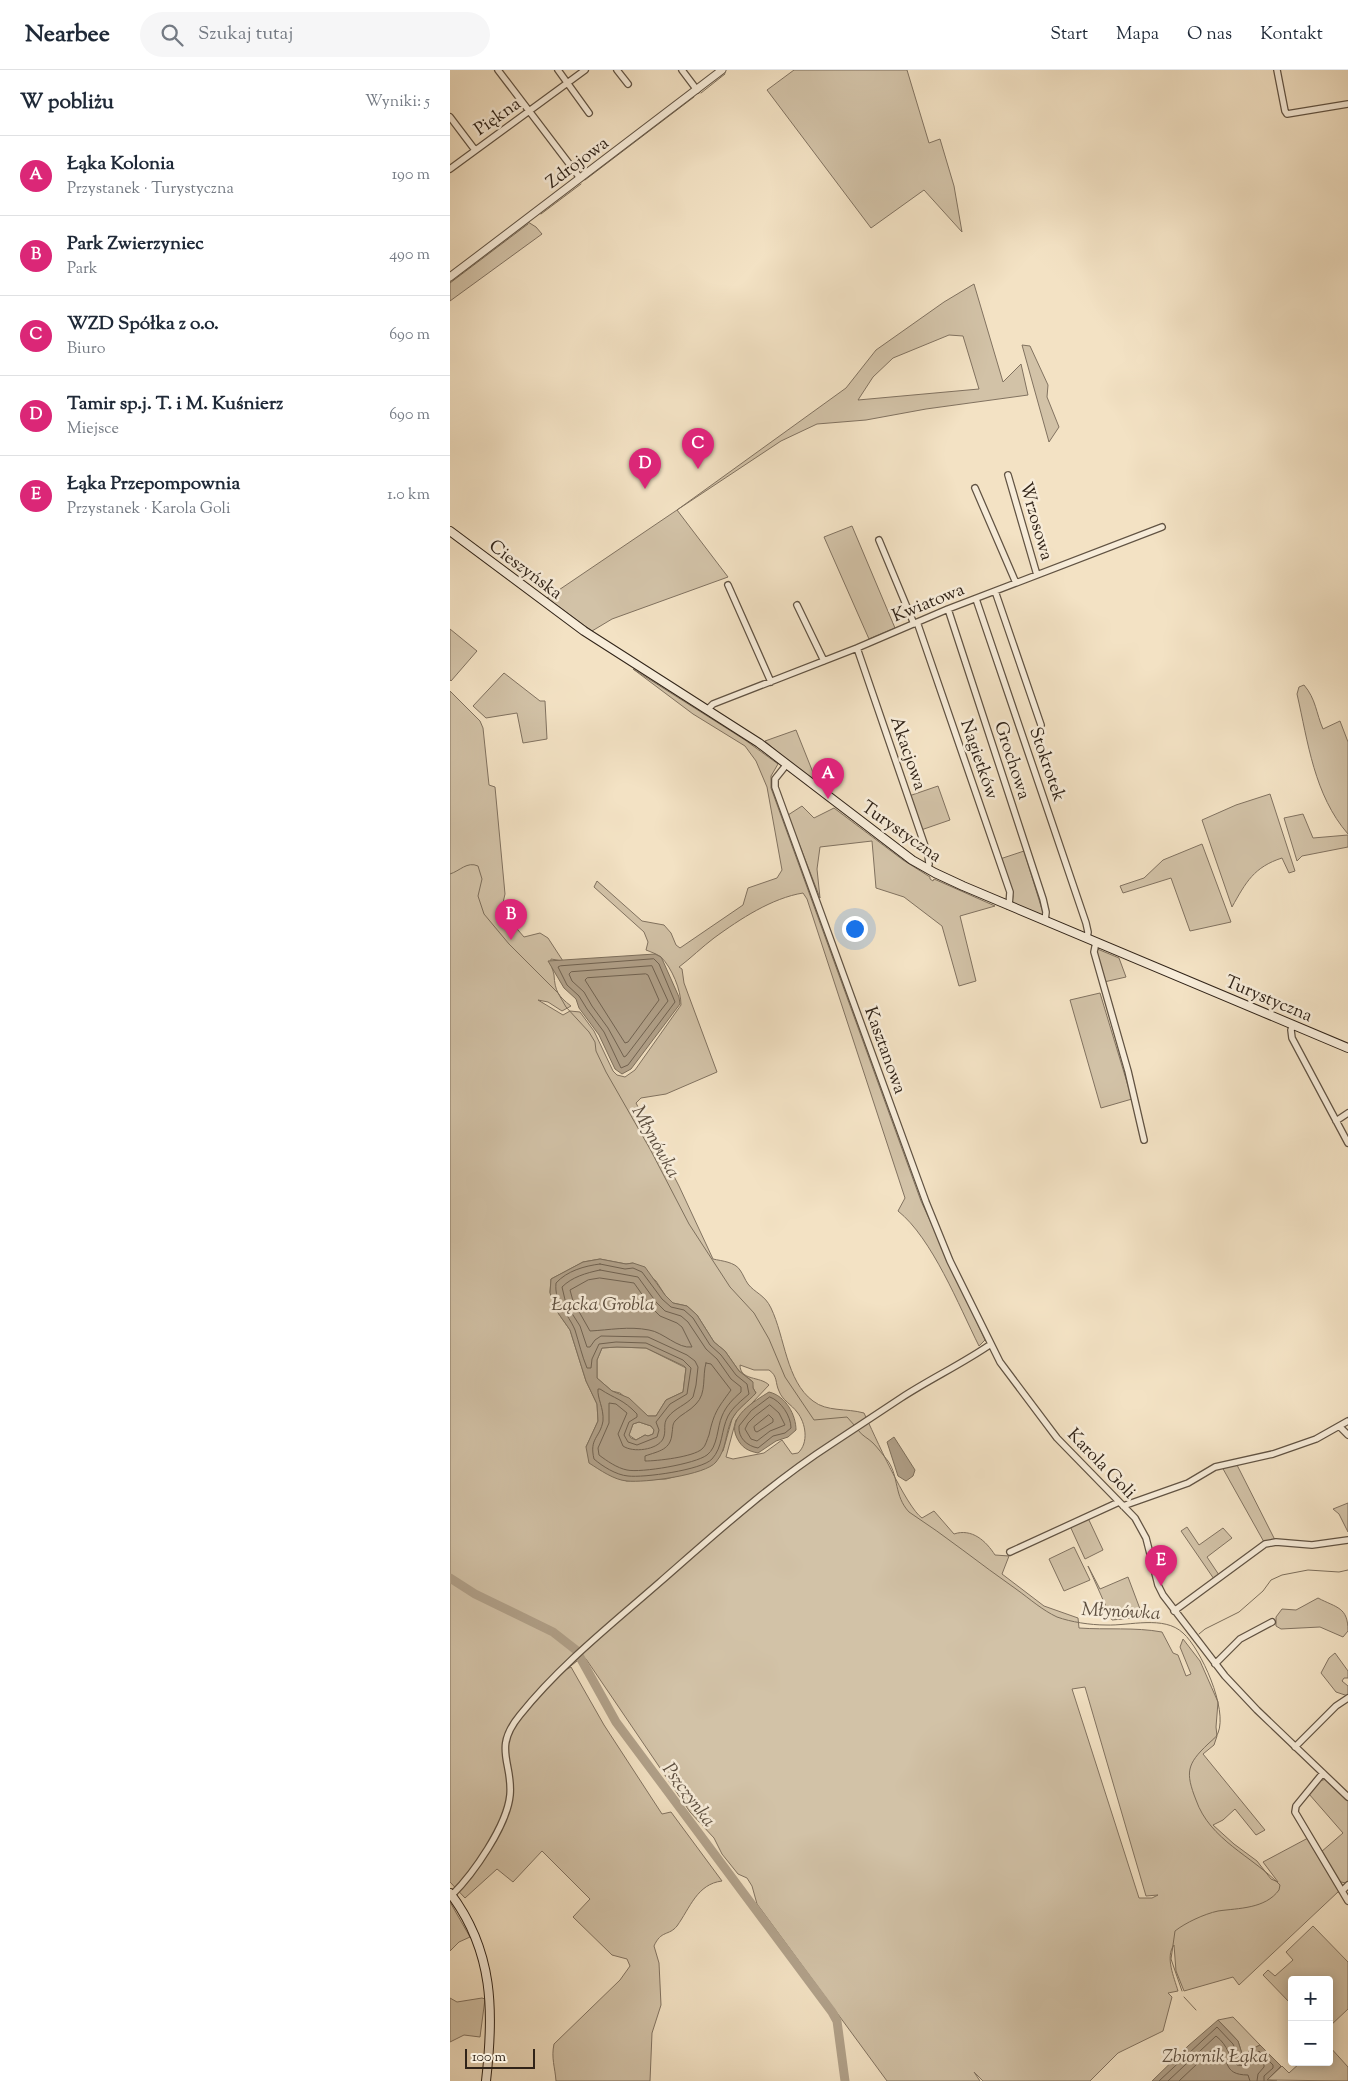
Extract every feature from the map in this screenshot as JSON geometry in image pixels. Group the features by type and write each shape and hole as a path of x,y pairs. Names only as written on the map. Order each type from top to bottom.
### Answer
{"main road":[{"name":"Cieszyńska","path":"450,531 584,630"},
{"name":"Turystyczna","path":"584,630 747,734 898,850 926,869 1009,906 1348,1048"},
{"path":"451,1894 468,1921 475,1937 489,1984 492,2028 486,2081"}],"street":[{"path":"498,70 580,178"},
{"path":"558,70 589,113"},
{"name":"Piękna","path":"450,169 585,70"},
{"path":"617,70 628,84"},
{"path":"682,70 697,90"},
{"name":"Zdrojowa","path":"450,277 722,70"},
{"path":"1276,70 1287,114 1348,104"},
{"path":"450,117 475,150"},
{"name":"Wrzosowa","path":"1008,475 1037,575"},
{"path":"975,488 1016,583"},
{"name":"Kwiatowa","path":"708,709 714,704 857,648 948,609 1162,527"},
{"name":"Nagietków","path":"879,540 916,623 1010,892 1009,906"},
{"path":"728,585 771,682"},
{"path":"995,591 1041,724"},
{"name":"Stokrotek","path":"976,599 1086,923 1087,938"},
{"path":"797,604 824,661"},
{"name":"Grochowa","path":"948,609 1042,894 1046,910 1045,921"},
{"name":"Akacjowa","path":"857,648 929,857 929,864 926,869"},
{"name":"Kasztanowa","path":"787,764 776,779 775,787 926,1202 950,1261 991,1344"},
{"path":"1096,942 1094,952 1128,1071 1144,1140"},
{"path":"1292,1025 1292,1038 1348,1142"},
{"path":"1336,1121 1348,1113"},
{"path":"451,1894 495,1838 507,1810 510,1795 505,1759 505,1742 509,1730 534,1697 565,1666 768,1488 901,1398 991,1344"},
{"name":"Karola Goli","path":"991,1344 1007,1374 1057,1438 1121,1504 1142,1529 1149,1548 1158,1585 1174,1611 1215,1664 1257,1710 1348,1797"},
{"path":"1010,1552 1121,1504 1188,1482 1215,1468 1273,1454 1316,1439 1348,1421"},
{"path":"1340,1427 1348,1434"},
{"path":"1174,1611 1265,1544 1276,1542 1312,1546 1348,1540"},
{"path":"1215,1664 1240,1640 1272,1622"},
{"path":"1295,1747 1336,1706 1348,1698"},
{"path":"1323,1773 1296,1806 1296,1812 1348,1901"},
{"path":"1342,1891 1348,1885"}],"shaded area":[{"path":"794,70 907,70 929,143 940,139 954,186 962,232 924,190 871,228 767,90"},
{"path":"528,222 542,234 450,301 450,281"},
{"path":"974,284 1003,382 1021,364 1028,395 926,409 866,420 817,424 781,441 677,510 846,388 876,350 944,302","holes":["949,335 963,336 979,389 858,400 873,377 893,358"]},
{"path":"1022,345 1030,346 1048,385 1047,397 1059,427 1049,442"},
{"path":"677,510 728,577 612,619 592,631 547,598"},
{"path":"852,526 895,628 869,639 824,537"},
{"path":"450,629 477,651 451,681 450,680"},
{"path":"633,669 745,740 778,764 771,776 771,788 921,1201 985,1340 979,1346 954,1293 933,1255 922,1238 898,1211 905,1198 807,899 803,893 780,899 745,917 714,938 679,967 682,969 684,983 717,1072 666,1094 641,1098 636,1103 679,1186 713,1259 728,1262 738,1267 748,1284 769,1304 776,1320 787,1358 797,1382 804,1392 813,1401 824,1407 864,1413 899,1485 915,1511 922,1518 934,1511 954,1534 973,1534 983,1541 995,1555 1009,1556 1002,1574 1044,1606 1078,1618 1079,1628 1162,1632 1173,1653 1178,1655 1186,1676 1191,1674 1180,1647 1183,1639 1200,1661 1218,1702 1217,1736 1214,1745 1203,1754 1265,1830 1256,1835 1235,1809 1223,1820 1213,1825 1257,1861 1271,1879 1278,1882 1263,1862 1308,1838 1339,1891 1239,1985 1233,1977 1184,1991 1176,1971 1174,1945 1171,1950 1170,1961 1178,1991 1168,1993 1172,1997 1163,2031 1118,2053 1090,2081 983,2081 974,2072 980,2081 887,2081 757,1904 752,1886 747,1878 738,1874 722,1854 714,1838 690,1812 586,1659 582,1657 567,1669 571,1667 604,1725 662,1814 671,1812 722,1881 713,1883 700,1892 677,1926 662,1935 654,1946 659,1963 661,2005 652,2033 650,2081 556,2081 553,2058 554,2044 620,1980 630,1966 627,1959 612,1955 573,1917 590,1899 542,1851 513,1882 497,1869 465,1898 450,1882 450,691 480,721 483,728 489,785 495,787 505,894 502,907 506,916 524,937 540,933 548,938 563,961 551,959 551,966 558,993 571,1006 562,1011 548,1002 538,1000 563,1015 570,1011 580,1012 594,1031 613,1071 617,1075 625,1077 635,1070 681,1005 681,999 669,967 659,956 646,950 648,942 644,932 594,887 597,881 642,921 664,925 671,933 676,945 680,948 743,905 748,888 777,878 782,870 767,787 756,761 745,746 693,714","holes":["600,1259 626,1264 633,1263 656,1281 673,1303 687,1306 697,1315 714,1342 725,1351 739,1371 752,1381 756,1393 737,1411 732,1419 723,1451 704,1469 666,1479 626,1481 586,1447 598,1421 597,1404 586,1381 570,1330 556,1310 550,1292 551,1279 583,1262","740,1365 754,1370 769,1370 774,1375 780,1394 797,1412 803,1422 805,1439 798,1453 792,1454 782,1440 764,1453 733,1459 726,1457 736,1420 769,1385 743,1374","1085,1687 1146,1896 1158,1895 1152,1898 1139,1898 1072,1689"]},
{"path":"504,673 540,701 545,701 547,739 523,743 517,713 486,718 473,706"},
{"path":"1304,685 1313,701 1323,729 1340,721 1348,742 1348,834 1336,819 1327,802 1314,767 1297,694 1299,687"},
{"path":"796,730 814,775 810,780 765,741"},
{"path":"938,786 950,820 921,830 909,796"},
{"path":"1270,794 1295,871 1289,873 1282,858 1264,866 1252,876 1232,907 1202,820 1236,805"},
{"path":"802,806 814,818 834,808 933,881 934,879 995,906 960,916 976,981 959,986 942,926 904,897 876,888 872,841 820,847 817,869 820,898 788,815"},
{"path":"1303,814 1313,838 1348,835 1348,847 1302,856 1297,861 1284,818"},
{"path":"1202,844 1231,922 1190,931 1171,878 1123,893 1120,886 1144,878 1163,860"},
{"path":"1024,851 1044,916 1012,903 1013,896 1000,859"},
{"path":"1095,948 1119,958 1126,977 1104,982"},
{"path":"1100,993 1132,1099 1101,1108 1070,1000"},
{"path":"602,1348 646,1348 686,1368 683,1392 666,1400 656,1416 648,1416 620,1393 612,1391 597,1378 597,1360"},
{"path":"639,1422 651,1426 654,1430 653,1434 645,1435 636,1440 629,1435 633,1424"},
{"path":"1236,1463 1275,1540 1264,1542 1222,1467"},
{"path":"1348,1503 1348,1532 1339,1514 1333,1509"},
{"path":"1088,1518 1103,1550 1085,1559 1070,1526"},
{"path":"1187,1527 1199,1545 1223,1528 1232,1538 1207,1557 1219,1575 1214,1579 1181,1531"},
{"path":"1074,1547 1090,1580 1064,1591 1049,1559"},
{"path":"1088,1566 1100,1589 1128,1577 1143,1617 1112,1620"},
{"path":"1318,1598 1344,1613 1348,1631 1343,1637 1320,1627 1281,1629 1276,1626 1276,1617 1282,1609 1296,1610"},
{"path":"1335,1653 1348,1671 1348,1678 1344,1678 1342,1681 1348,1686 1348,1696 1336,1692 1321,1673 1329,1658"},
{"path":"1326,1779 1348,1800 1348,1882 1346,1883 1338,1879 1321,1852 1343,1833 1309,1794 1320,1781"},
{"path":"450,1902 470,1937 459,1942 450,1951"},
{"path":"1313,1926 1348,1962 1348,2009 1333,2023 1333,1976 1288,1976 1288,2001 1263,1975 1268,1970 1275,1976 1293,1960 1286,1952"},
{"path":"450,1998 457,2002 485,1999 480,2037 464,2035 450,2042"},
{"path":"1233,2017 1260,2045 1250,2050 1243,2057 1238,2041 1218,2020"},
{"path":"1333,2050 1348,2067 1348,2081 1267,2080 1282,2066 1289,2073 1297,2066 1333,2066"}],"water":[{"path":"655,954 661,957 663,961 679,997 680,1004 631,1069 622,1074 615,1069 599,1035 579,1008 576,999 564,988 548,961"},
{"name":"Łącka Grobla","path":"600,1259 626,1264 633,1263 645,1267 673,1303 687,1306 697,1315 714,1342 725,1351 739,1371 753,1382 753,1388 756,1393 734,1415 720,1457 710,1467 674,1477 627,1481 617,1479 589,1463 586,1447 598,1421 597,1404 586,1381 570,1330 556,1310 550,1293 551,1279 583,1262","holes":["602,1348 646,1348 684,1366 686,1368 683,1392 666,1400 656,1416 648,1416 629,1398 612,1391 597,1378 597,1360","639,1422 651,1426 654,1430 653,1434 645,1435 636,1440 631,1438 629,1435 633,1424"]},
{"path":"769,1392 775,1394 789,1407 796,1424 796,1430 788,1437 776,1441 758,1453 743,1447 737,1438 735,1423 744,1410"},
{"path":"894,1437 915,1470 913,1476 906,1481 898,1476 887,1442"},
{"name":"Zbiornik Łąka","path":"1218,2020 1238,2041 1243,2057 1250,2050 1260,2045 1281,2066 1267,2080 1277,2081 1152,2081 1188,2046"}],"waterway":[{"path":"701,93 725,74"},
{"path":"585,180 694,97"},
{"path":"541,214 581,184"},
{"path":"450,283 528,224"},
{"name":"Młynówka","path":"450,874 470,865 478,866 482,879 478,896 484,914 509,944 558,993 566,1007 589,1032 595,1042 596,1051 606,1072 650,1149 689,1224 730,1287 754,1313 769,1339 785,1377 814,1420 847,1417 855,1426"},
{"name":"Młynówka","path":"858,1430 873,1443 888,1461 894,1473 901,1500 909,1512 1046,1611 1062,1619 1087,1624 1166,1624 1183,1633 1205,1665 1216,1695 1220,1722 1216,1736 1192,1763 1189,1775 1192,1790 1202,1814 1221,1837 1280,1885 1279,1890 1267,1901 1243,1908 1213,1912 1195,1919 1175,1931 1171,1959 1182,1991"},
{"path":"1199,1634 1239,1612 1263,1591 1271,1580 1282,1575 1308,1570 1339,1572 1348,1570"},
{"name":"Pszczynka","path":"450,1578 475,1594 553,1632 576,1650 616,1722 832,2012 837,2021 845,2081"},
{"name":"Młynówka","path":"1184,1997 1196,2010"}],"place":[{"name":"WZD Spółka z o.o.","path":"698,469"},
{"name":"Tamir sp.j. T. i M. Kuśnierz","path":"645,489"},
{"name":"Łąka Kolonia","path":"828,799"},
{"name":"Park Zwierzyniec","path":"511,940"},
{"name":"Łąka Przepompownia","path":"1161,1586"}]}
